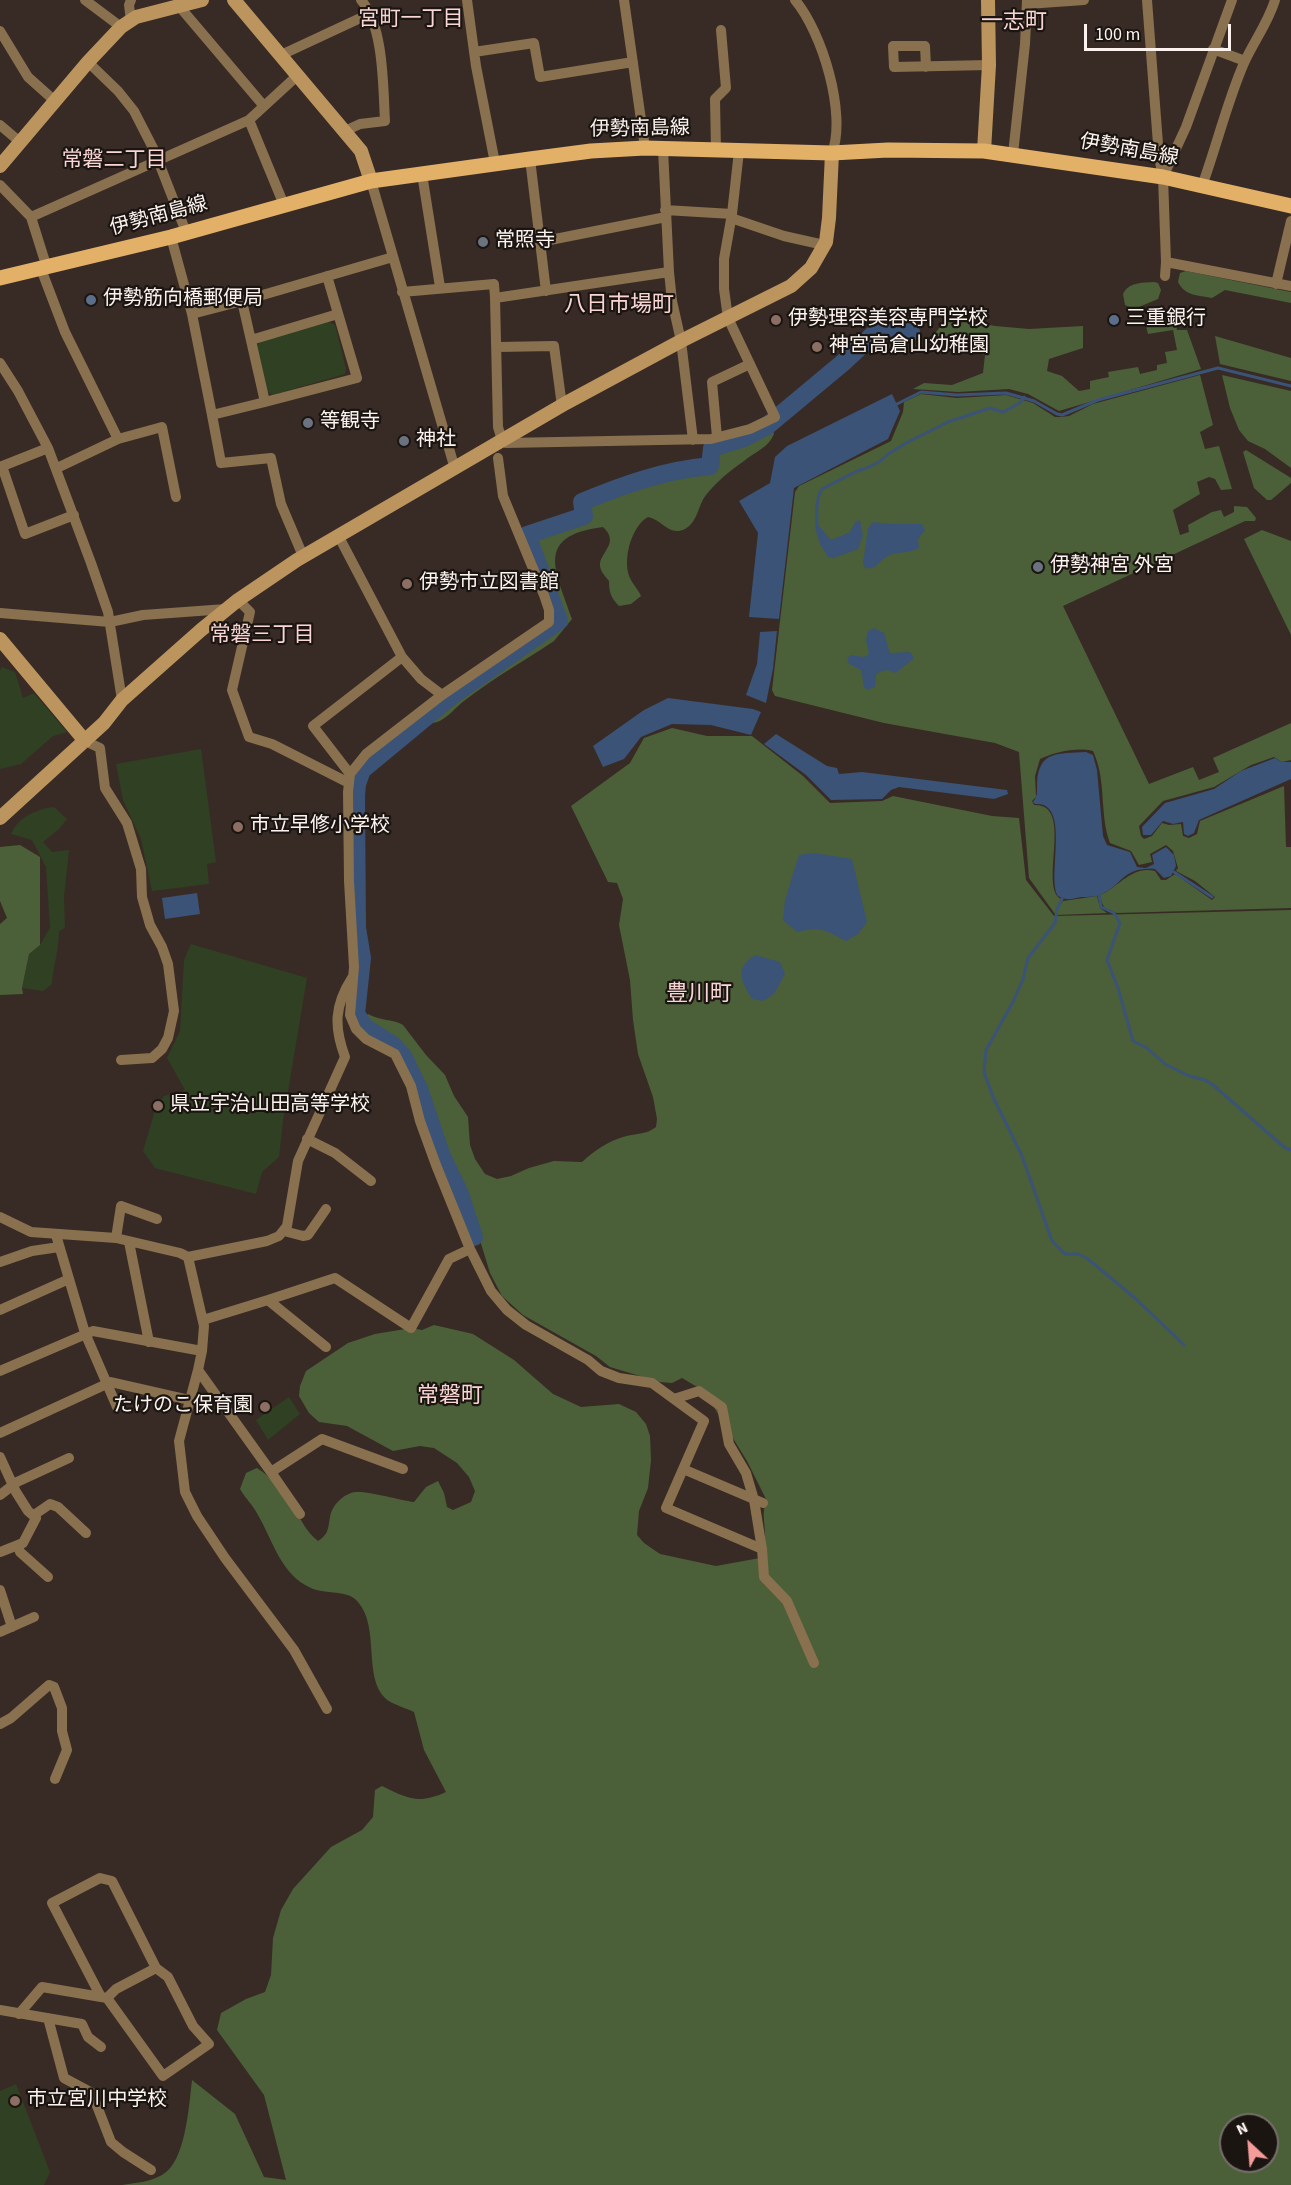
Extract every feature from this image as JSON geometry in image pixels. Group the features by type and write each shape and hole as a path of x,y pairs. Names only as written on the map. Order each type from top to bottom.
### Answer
{"main road":[{"name":"伊勢南島線","path":"0,278 171,237 371,181 495,163 645,148 832,153 899,150 984,151 1163,177 1291,206"}],"street":[{"path":"85,0 126,24"},
{"path":"126,24 131,0"},
{"path":"0,166 88,62 126,24 136,17 202,0"},
{"path":"234,0 361,151 455,469"},
{"path":"345,131 360,124 385,120 380,47 369,14 361,0"},
{"path":"467,0 474,52 495,163"},
{"path":"624,0 645,148"},
{"path":"0,818 104,723 122,700 238,600 338,535 562,406 681,341 791,286 811,268 824,245 829,218 832,153 836,142 835,112 827,65 818,38 804,9 795,0"},
{"path":"984,151 989,66 988,0"},
{"path":"1013,154 1025,44 1027,2 1084,0"},
{"path":"1147,0 1159,157 1163,177 1165,276"},
{"path":"1163,177 1186,127 1233,0"},
{"path":"1202,186 1229,101 1245,62 1270,18 1275,0"},
{"path":"179,6 264,105"},
{"path":"281,56 369,14"},
{"path":"716,150 715,99 726,88 721,30"},
{"path":"0,31 28,76 56,102"},
{"path":"474,52 534,43 540,77 633,62"},
{"path":"1213,49 1245,62"},
{"path":"88,62 118,91 134,111 159,162 186,232"},
{"path":"926,67 989,66"},
{"path":"31,218 249,120 298,75"},
{"path":"249,120 284,205"},
{"path":"0,125 20,142"},
{"path":"663,149 669,272 672,301 681,341 693,440"},
{"path":"502,440 516,444 693,440 750,429 775,417 728,318 724,288 724,259 740,151"},
{"path":"530,159 546,291"},
{"path":"422,174 440,287"},
{"path":"0,185 31,218 64,332 118,439"},
{"path":"540,242 666,214 731,216 784,236 824,245"},
{"path":"1276,284 1291,222"},
{"path":"171,237 192,314 221,463 271,459 281,504 303,556"},
{"path":"192,314 393,257"},
{"path":"1166,262 1291,286"},
{"path":"495,298 669,272"},
{"path":"212,415 357,378 327,276"},
{"path":"402,292 494,284 498,427 502,440"},
{"path":"242,301 265,402"},
{"path":"251,339 338,314"},
{"path":"497,347 554,346 562,406"},
{"path":"0,363 18,390 57,468 108,612 122,700"},
{"path":"717,437 712,382 750,364"},
{"path":"57,468 118,439 162,427 176,497"},
{"path":"48,448 1,467 25,534 74,515"},
{"path":"349,778 366,754 442,695 549,622 549,610 544,595 503,496 498,458"},
{"path":"338,535 402,657 421,678 442,695"},
{"path":"238,600 250,612 232,690 249,737 272,744 349,778"},
{"path":"0,613 110,622 143,615 226,609"},
{"path":"0,639 85,741 100,748 105,788 127,823 141,869 142,897 150,925 168,964 174,1011 168,1038 162,1049 152,1058 121,1060"},
{"path":"402,657 313,726 349,778 349,881 354,976 349,1010 352,1023 366,1039 395,1054 411,1086 436,1165 470,1249 491,1291 507,1310 526,1325 588,1360 601,1371 619,1378 652,1383 704,1421 666,1508 762,1549"},
{"path":"0,1217 31,1232 116,1238 180,1253 188,1257 267,1241 279,1236 284,1231 298,1161 345,1057 338,1035 336,1018 345,988 354,976"},
{"path":"307,1139 335,1153 371,1181"},
{"path":"116,1238 121,1206 157,1219"},
{"path":"284,1231 303,1236 308,1235 326,1209"},
{"path":"56,1235 85,1333 117,1407"},
{"path":"129,1242 149,1342"},
{"path":"0,1262 32,1251 59,1247"},
{"path":"203,1320 335,1278 411,1329 449,1259 470,1249"},
{"path":"188,1257 203,1320 202,1351 179,1441 185,1492 197,1516 225,1558 294,1650 327,1709"},
{"path":"0,1311 69,1279"},
{"path":"268,1300 326,1347"},
{"path":"0,1371 93,1331 202,1351"},
{"path":"198,1370 300,1515"},
{"path":"0,1433 111,1382 190,1400"},
{"path":"674,1399 699,1391 722,1407 729,1444 746,1473 758,1501 764,1577 787,1601 814,1662"},
{"path":"271,1472 322,1439 402,1469"},
{"path":"0,1457 28,1511 34,1515 35,1522 23,1543 0,1552"},
{"path":"0,1495 13,1485 69,1458"},
{"path":"683,1469 758,1501"},
{"path":"34,1515 50,1504 57,1507 86,1533"},
{"path":"18,1546 20,1552 48,1576"},
{"path":"0,1590 12,1627"},
{"path":"0,1632 34,1617"},
{"path":"0,1724 11,1718 49,1685 54,1687 62,1708 62,1731 67,1750 56,1779"},
{"path":"100,1878 112,1881 156,1968 168,1977 193,2026 209,2044 163,2076 104,1997 52,1903 100,1878"},
{"path":"19,2014 42,1987 104,1997 156,1968"},
{"path":"0,2010 82,2024 88,2037 101,2047"},
{"path":"48,2019 64,2078 92,2093 111,2142 151,2170"}],"green space":[{"path":"1186,271 1291,292 1291,303 1225,290 1212,298 1192,294 1184,290 1178,282 1180,273"},
{"path":"1158,283 1161,290 1158,299 1134,309 1125,305 1123,294 1129,287"},
{"path":"948,317 995,326 1029,329 1083,326 1083,348 1049,359 1047,371 1062,376 1079,391 1090,389 1090,381 1109,377 1108,372 1138,367 1140,374 1157,370 1157,365 1167,363 1165,352 1177,350 1173,330 1148,334 1145,322 1175,321 1177,330 1187,330 1201,369 1059,411 1028,394 1009,389 958,392 913,389 924,383 952,385 983,373 985,355 978,353 978,340 955,337 928,342"},
{"path":"329,322 335,325 346,369 345,374 272,395 266,390 256,346 261,341"},
{"path":"1215,336 1291,358 1291,381 1220,364"},
{"path":"1200,375 1213,425 1200,432 1205,449 1219,446 1232,489 1221,490 1215,479 1209,477 1197,482 1200,494 1173,510 1180,535 1189,532 1188,525 1212,512 1221,510 1224,517 1234,512 1234,506 1247,507 1256,518 1255,521 1245,521 1063,606 1149,784 1193,767 1199,780 1219,772 1213,758 1291,723 1291,760 1282,762 1274,757 1251,765 1214,787 1163,801 1139,826 1144,839 1152,836 1162,823 1181,824 1183,836 1189,838 1197,834 1200,821 1284,786 1286,847 1291,847 1291,908 1117,913 1109,910 1102,903 1100,895 1132,874 1147,870 1155,871 1161,880 1166,880 1175,874 1212,900 1215,897 1195,881 1176,871 1178,868 1173,851 1166,845 1150,854 1152,862 1139,865 1131,851 1110,843 1100,774 1093,751 1073,750 1040,759 1035,776 1036,797 1032,801 1034,805 1046,808 1052,817 1053,879 1055,891 1061,899 1055,914 1029,878 1019,752 995,743 884,723 775,696 772,690 795,492 799,486 891,441 903,412 904,402 921,394 957,398 1006,395 1033,403 1055,417 1061,417 1069,416 1093,404"},
{"path":"1222,375 1291,391 1291,468 1265,449 1248,441 1239,430 1230,408"},
{"path":"769,429 773,430 772,439 714,485 703,499 693,522 685,529 670,530 648,517 637,528 629,546 627,564 628,573 641,596 631,604 619,606 616,603 611,595 609,581 600,568 610,542 608,532 603,527 566,538 558,547 555,558 560,586 572,619 554,641 486,685 444,719 429,723 436,713 468,686 560,622 529,537 586,518 584,503 663,476 711,468 715,450 746,441"},
{"path":"1246,450 1291,478 1291,483 1271,500 1267,500 1254,488 1243,452"},
{"path":"1262,530 1291,541 1291,635 1244,539"},
{"path":"2,667 15,672 23,698 34,693 67,732 53,736 21,764 0,769 0,670"},
{"path":"672,728 707,736 752,736 803,776 830,803 882,801 893,796 992,816 1019,818 1026,880 1054,916 1291,910 1291,2185 122,2185 153,2179 170,2168 185,2132 192,2080 235,2114 264,2177 286,2180 264,2095 217,2030 221,2013 246,1999 265,1992 271,1975 273,1938 281,1910 293,1889 331,1847 362,1830 373,1817 375,1790 382,1786 406,1797 420,1799 446,1792 424,1750 414,1712 388,1700 378,1689 365,1612 349,1595 311,1588 292,1575 279,1556 256,1511 240,1489 246,1473 257,1468 278,1487 308,1531 318,1541 326,1533 336,1504 343,1497 352,1493 368,1493 414,1502 426,1487 438,1481 447,1507 453,1510 471,1502 475,1491 469,1477 457,1463 434,1448 420,1446 393,1451 347,1426 319,1422 309,1413 299,1396 306,1371 348,1343 375,1334 411,1328 422,1330 434,1325 473,1334 514,1360 553,1394 581,1407 619,1404 636,1412 646,1424 650,1436 651,1460 648,1488 639,1511 637,1535 644,1543 660,1554 716,1566 760,1558 763,1550 764,1513 767,1501 747,1461 704,1391 682,1378 672,1383 660,1382 610,1367 596,1356 523,1315 502,1296 490,1273 471,1211 442,1145 418,1079 399,1043 367,1022 364,1017 368,1014 403,1025 445,1075 454,1096 468,1117 470,1145 475,1159 485,1174 497,1179 554,1161 582,1162 596,1150 612,1141 656,1127 653,1097 638,1054 630,980 619,925 623,899 617,883 608,882 571,806 630,763 644,738"},
{"path":"201,749 216,862 207,864 209,884 152,891 141,839 123,800 116,764"},
{"path":"54,807 67,819 43,842 52,852 69,850 64,897 65,928 59,931 52,984 43,991 22,988 29,954 40,945 50,928 46,867 32,840 11,834 18,823 29,815"},
{"path":"20,845 40,857 40,945 29,954 22,988 23,994 0,995 0,924 7,918 0,901 0,847"},
{"path":"1097,896 1100,908 1107,913 1056,915 1063,901"},
{"path":"191,944 307,978 279,1157 262,1172 256,1194 155,1168 143,1151 156,1107 164,1096 185,1090 167,1058 180,1031 184,960"},
{"path":"289,1397 300,1414 268,1440 256,1420"},
{"name":"市立宮川中学校","path":"16,2084 50,2172 44,2185 0,2185 0,2091"}],"water":[{"path":"892,394 900,411 888,439 794,488 779,619 749,617 758,533 739,501 770,483 775,457 787,446"},
{"path":"860,520 863,536 858,549 834,558 828,557 820,544 815,527 819,526 831,540 850,532 855,522"},
{"path":"873,522 922,524 925,530 918,539 919,548 890,555 873,568 865,568 863,563 868,528"},
{"path":"874,628 884,633 890,653 910,652 914,658 896,673 887,670 879,672 876,675 875,687 867,690 864,687 861,670 849,664 847,658 851,655 864,657 869,654 866,640 868,631"},
{"path":"777,631 766,703 746,695 757,664 760,632"},
{"path":"668,698 761,712 751,735 711,725 672,724 641,737 624,759 603,767 593,746 644,710"},
{"path":"776,734 827,766 837,768 839,774 862,772 1007,790 1008,794 994,799 899,787 891,790 882,799 831,800 806,775 764,744"},
{"path":"1086,752 1093,755 1097,770 1103,836 1107,845 1130,852 1137,867 1146,868 1154,864 1152,855 1166,847 1174,855 1176,866 1171,876 1164,878 1155,869 1144,869 1129,874 1100,895 1069,899 1058,896 1055,887 1056,842 1053,815 1046,806 1033,802 1037,793 1039,772 1046,759 1059,754"},
{"path":"1275,758 1282,762 1291,762 1291,779 1199,820 1194,833 1188,836 1184,834 1183,822 1173,824 1163,821 1151,835 1143,835 1142,827 1165,803 1214,789 1241,771"},
{"path":"814,853 852,859 867,922 858,934 846,941 818,929 797,932 783,920 785,900 799,855"},
{"path":"197,893 200,914 165,919 162,898"},
{"path":"755,955 780,962 785,974 774,994 763,1001 752,999 742,975 744,965"}],"waterway":[{"path":"474,1237 460,1194 441,1154 419,1089 403,1056 393,1045 365,1027 356,1014 362,958 357,928 356,796 362,770 449,698 559,621 527,535 584,516 582,502 613,490 644,479 710,466 712,448 744,438 767,426 845,361 879,329 885,326 911,332"},
{"path":"897,404 921,392 957,395 1006,393 1034,401 1062,415 1098,400 1218,368 1291,386"},
{"path":"817,526 817,502 822,489 879,462 908,442 948,422 990,408 1003,412 1020,403 1024,397"},
{"path":"1174,872 1212,897"},
{"path":"1099,895 1101,907 1114,913 1120,923 1107,960 1118,988 1133,1041 1147,1048 1165,1064 1213,1085 1284,1147 1291,1150"},
{"path":"1062,899 1057,909 1055,923 1028,958 1023,979 1013,1002 986,1050 984,1072 993,1097 1022,1156 1052,1241 1065,1254 1078,1254 1088,1259 1136,1299 1184,1345"}],"place":[{"name":"常照寺","path":"483,242"},
{"name":"伊勢筋向橋郵便局","path":"91,300"},
{"name":"伊勢理容美容専門学校","path":"776,320"},
{"name":"三重銀行","path":"1114,320"},
{"name":"神宮高倉山幼稚園","path":"817,347"},
{"name":"等観寺","path":"308,423"},
{"name":"神社","path":"404,441"},
{"name":"伊勢神宮 外宮","path":"1038,567"},
{"name":"伊勢市立図書館","path":"407,584"},
{"name":"市立早修小学校","path":"238,827"},
{"name":"県立宇治山田高等学校","path":"158,1106"},
{"name":"たけのこ保育園","path":"265,1407"},
{"name":"市立宮川中学校","path":"15,2101"}],"district":[{"name":"宮町一丁目","path":"411,20"},
{"name":"一志町","path":"1014,23"},
{"name":"常磐二丁目","path":"114,161"},
{"name":"八日市場町","path":"619,306"},
{"name":"常磐三丁目","path":"262,636"},
{"name":"豊川町","path":"699,995"},
{"name":"常磐町","path":"450,1397"}]}
